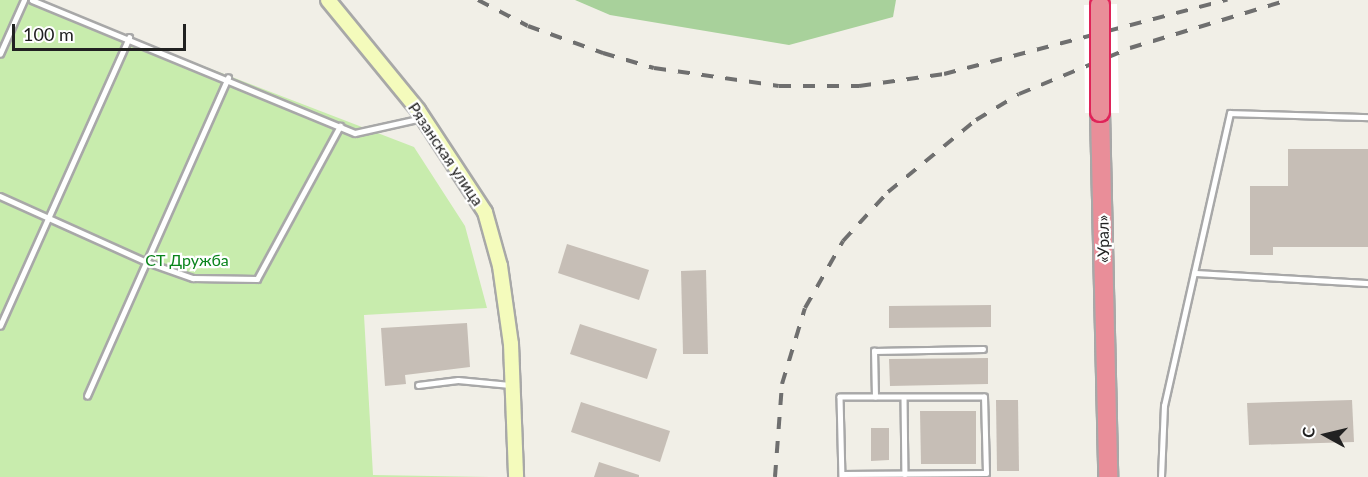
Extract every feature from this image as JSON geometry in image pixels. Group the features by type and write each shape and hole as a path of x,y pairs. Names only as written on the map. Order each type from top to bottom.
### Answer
{"highway":[{"name":"«Урал»","path":"1100,3 1100,112 1108,477"}],"street":[{"name":"Рязанская улица","path":"328,0 424,118 477,194 495,238 513,386 516,477"}],"lane":[{"path":"0,54 24,0"},
{"path":"32,0 129,37 355,133 424,118"},
{"path":"0,326 129,37"},
{"path":"87,396 228,78"},
{"path":"1161,477 1164,406 1230,113 1368,117"},
{"path":"0,196 147,262 193,278 257,279 340,126"},
{"path":"1194,273 1368,283"},
{"path":"875,397 874,351 983,349"},
{"path":"418,385 458,380 513,386"},
{"path":"840,397 875,397 984,397 986,473 842,476 840,397"},
{"path":"904,397 905,474"}],"green space":[{"name":"СТ Дружба","path":"0,0 32,0 414,147 465,226 487,308 364,315 373,475 490,477 0,477"},
{"path":"575,0 896,0 893,17 789,45 610,15"}],"pier":[{"path":"1117,4 1119,113 1085,113 1084,5"}],"building":[{"path":"1288,149 1368,149 1368,247 1273,247 1273,255 1250,255 1250,186 1288,186"},
{"path":"567,244 649,270 639,300 558,273"},
{"path":"706,270 708,354 683,354 681,271"},
{"path":"991,305 991,327 889,328 889,306"},
{"path":"467,323 470,367 405,375 406,384 385,386 381,328"},
{"path":"580,324 657,349 647,379 570,354"},
{"path":"988,358 988,384 890,386 889,359"},
{"path":"996,400 1018,400 1019,471 997,471"},
{"path":"1352,400 1354,442 1249,445 1247,403"},
{"path":"581,402 670,431 660,462 571,432"},
{"path":"920,411 976,411 976,464 921,464"},
{"path":"871,428 889,428 889,460 871,461"},
{"path":"599,462 639,475 639,477 594,477"}],"railway":[{"path":"478,0 528,26 603,53 654,68 779,86 859,86 944,74 1227,0"},
{"path":"775,477 782,384 805,308 843,241 888,192 976,120 1019,94 1130,48 1288,0"}]}
